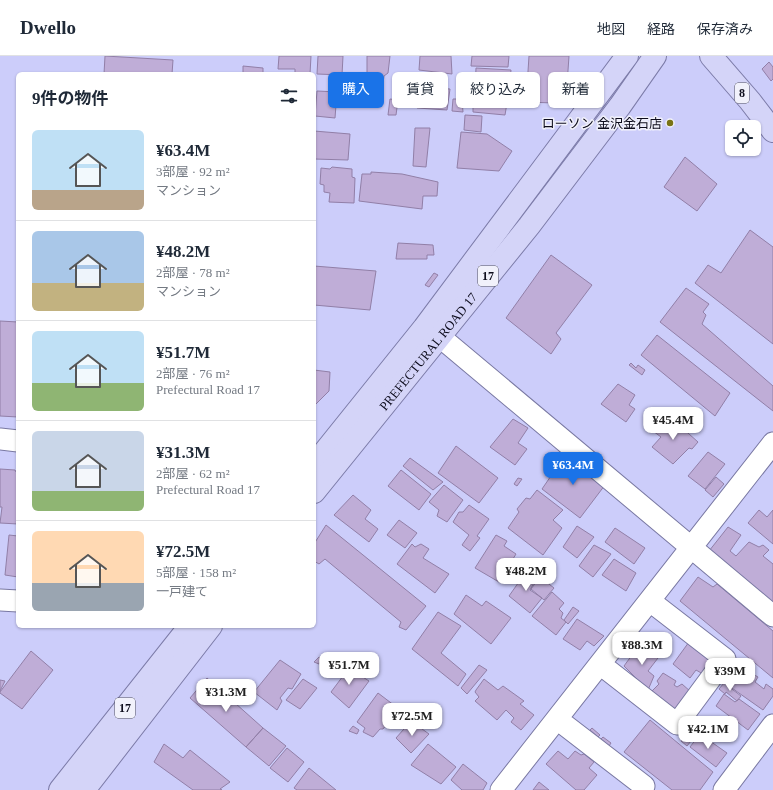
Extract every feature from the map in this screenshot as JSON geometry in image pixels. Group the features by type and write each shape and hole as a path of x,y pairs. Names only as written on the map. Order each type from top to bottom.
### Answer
{"main road":[{"name":"PREFECTURAL ROAD 17","path":"316,480 424,328 628,56"},
{"name":"PREFECTURAL ROAD 17","path":"316,480 439,336 529,226 620,106 655,56"},
{"name":"8","path":"710,56 750,101 773,131"},
{"name":"17","path":"60,790 200,628"},
{"name":"17","path":"84,790 200,628"}],"street":[{"path":"439,336 773,616"},
{"path":"0,439 16,441"},
{"path":"501,790 773,443"},
{"path":"0,600 16,601"},
{"path":"600,664 677,724 725,659 650,600"},
{"path":"557,719 644,786"},
{"path":"724,790 773,725"}],"building":[{"path":"105,56 173,60 172,72 104,72"},
{"path":"279,56 311,56 310,72 295,72 295,69 278,69"},
{"path":"318,56 343,56 342,72 328,72 328,74 317,74"},
{"path":"367,56 390,56 388,73 384,76 384,72 367,72"},
{"path":"420,56 451,56 452,74 448,74 448,72 419,70"},
{"path":"472,56 509,56 508,67 471,66"},
{"path":"529,56 569,56 568,72 548,72 548,103 540,102 540,72 528,72"},
{"path":"769,62 773,67 773,79 771,81 762,69"},
{"path":"243,66 263,68 263,72 243,72"},
{"path":"476,68 511,70 511,72 476,72"},
{"path":"448,89 450,89 448,103"},
{"path":"317,91 328,92 328,108 336,108 335,118 316,116"},
{"path":"390,99 392,99 392,108 397,108 396,115 388,115"},
{"path":"453,99 456,99 456,108 463,108 463,112 452,111"},
{"path":"417,108 447,108 447,110"},
{"path":"473,108 506,108 505,115 473,112"},
{"path":"465,115 482,116 481,132 464,130"},
{"path":"415,128 430,128 426,167 413,166"},
{"path":"316,131 350,134 348,160 316,159"},
{"path":"461,132 487,134 512,151 499,171 457,168"},
{"path":"685,157 717,184 697,211 664,187"},
{"path":"332,167 352,169 352,177 355,178 354,203 329,202 330,193 324,192 324,185 320,184 321,168 330,169"},
{"path":"371,172 402,174 438,182 437,196 423,196 422,209 359,201 362,174 371,174"},
{"path":"750,230 773,247 773,344 695,283 708,265 721,273"},
{"path":"398,243 433,245 434,255 427,255 427,259 396,259"},
{"path":"551,255 592,285 556,333 561,339 551,354 506,318"},
{"path":"316,266 376,271 370,310 316,305"},
{"path":"434,273 438,275 429,287 425,285"},
{"path":"686,288 709,304 703,312 706,315 702,324 773,386 773,411 660,322"},
{"path":"0,321 16,322 16,417 0,416"},
{"path":"657,335 730,393 715,416 641,355"},
{"path":"631,363 636,368 638,365 645,370 642,375 629,365"},
{"path":"316,370 330,372 329,391 316,404"},
{"path":"618,384 635,395 629,405 635,409 626,422 601,404"},
{"path":"670,417 698,442 692,449 689,448 673,464 652,447 661,437 653,431 659,423 663,425"},
{"path":"513,419 528,428 518,443 527,449 515,465 490,447"},
{"path":"456,446 498,478 479,503 438,473"},
{"path":"708,452 725,464 705,489 688,476"},
{"path":"564,455 605,485 580,518 542,489 555,470 553,468"},
{"path":"410,458 443,482 433,490 403,466"},
{"path":"0,469 15,470 16,524 0,523 2,507 0,507"},
{"path":"401,470 431,494 419,510 388,486"},
{"path":"716,477 724,484 713,497 705,490"},
{"path":"518,478 522,479 517,486 514,484"},
{"path":"444,485 463,500 447,522 437,516 439,510 429,502"},
{"path":"537,490 563,510 553,520 562,528 543,555 508,528 519,512 517,509 526,498 530,499"},
{"path":"353,495 371,510 365,519 378,529 369,542 334,515"},
{"path":"469,505 489,519 477,536 480,538 470,551 462,545 469,535 453,522 459,512 463,512"},
{"path":"759,510 767,517 773,510 773,544 748,523"},
{"path":"399,520 417,533 405,548 387,535"},
{"path":"326,525 426,606 406,630 399,627 401,622 325,559 319,564 316,562 316,541"},
{"path":"577,526 594,537 577,558 563,547"},
{"path":"728,527 741,535 730,551 736,556 749,542 759,547 763,545 769,550 763,556 773,564 773,603 709,551"},
{"path":"615,528 645,548 634,564 605,542"},
{"path":"9,535 16,536 16,577 5,575"},
{"path":"496,535 507,541 504,546 516,554 499,582 475,568"},
{"path":"412,544 415,547 421,544 429,549 423,558 449,574 435,593 397,564"},
{"path":"594,545 611,554 593,577 579,566"},
{"path":"614,559 636,573 626,591 602,575"},
{"path":"528,569 538,576 530,590 542,598 530,613 509,596"},
{"path":"540,577 554,588 544,600 531,589"},
{"path":"698,577 713,587 717,584 773,631 773,678 680,601"},
{"path":"552,592 564,603 559,609 563,613 561,618 566,622 556,635 532,616"},
{"path":"466,595 482,606 486,601 511,618 491,644 454,614"},
{"path":"573,607 579,611 568,624 564,620"},
{"path":"438,612 461,626 441,653 466,674 458,686 412,649"},
{"path":"577,619 604,636 594,646 587,641 580,650 563,639"},
{"path":"689,642 713,660 703,674 696,670 690,678 673,664"},
{"path":"640,644 658,658 648,671 654,676 648,690 624,666"},
{"path":"31,651 53,670 22,709 0,692"},
{"path":"319,657 322,659 319,664 314,662"},
{"path":"280,660 301,674 292,689 288,688 280,698 282,701 277,710 254,692"},
{"path":"344,665 369,681 349,708 331,692 343,676 339,671"},
{"path":"479,665 487,670 467,694 461,688"},
{"path":"663,673 676,681 674,685 677,687 682,684 691,692 680,711 671,711 651,692 659,684 657,681"},
{"path":"751,673 758,677 755,682 764,689 766,684 773,689 773,696 763,710 729,686 739,674 746,678"},
{"path":"207,678 263,728 246,747 190,698"},
{"path":"303,679 317,688 300,709 286,700"},
{"path":"484,679 498,690 503,686 524,701 520,704 534,715 521,730 511,722 514,718 506,710 497,720 475,701 479,697 475,692"},
{"path":"0,680 5,681 0,691"},
{"path":"724,683 741,696 737,701 726,692 725,694 719,689"},
{"path":"378,693 399,709 383,729 380,729 373,737 363,732 365,728 357,722"},
{"path":"724,694 735,702 739,699 760,714 748,730 716,706"},
{"path":"650,720 713,772 700,790 672,790 624,752"},
{"path":"411,721 429,734 411,753 396,738"},
{"path":"353,726 359,730 357,734 349,731"},
{"path":"693,726 699,731 687,746 681,741"},
{"path":"263,728 286,746 269,766 246,747"},
{"path":"592,728 600,735 598,737 590,730"},
{"path":"700,734 727,753 716,767 690,747"},
{"path":"603,737 611,743 609,746 601,739"},
{"path":"164,744 183,758 190,750 230,782 220,789 222,790 193,790 154,762"},
{"path":"428,744 456,767 441,784 411,765"},
{"path":"287,748 304,762 288,782 270,768"},
{"path":"558,751 568,759 575,751 581,755 584,754 594,762 589,768 597,775 584,790 576,790 546,764"},
{"path":"463,764 487,783 483,790 462,790 451,780"},
{"path":"309,768 336,790 297,790 294,788"},
{"path":"539,782 549,790 533,790"}],"place":[{"name":"ローソン 金沢金石店","path":"670,123"}]}
